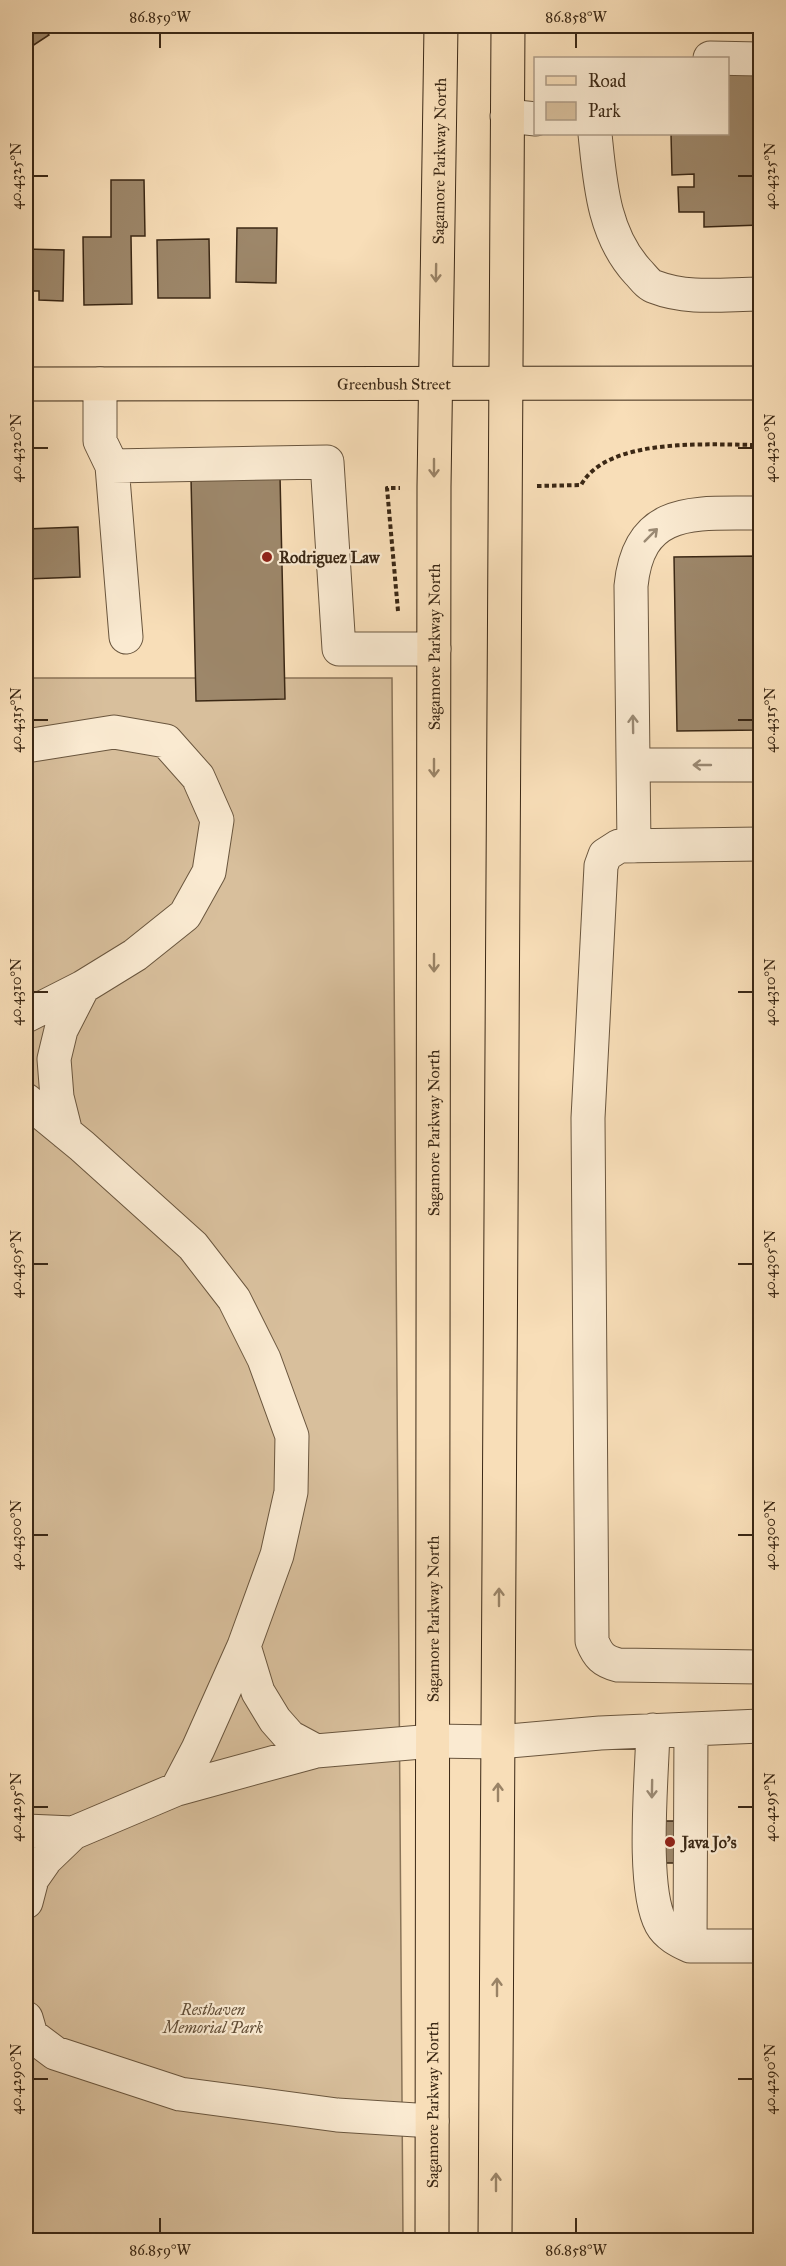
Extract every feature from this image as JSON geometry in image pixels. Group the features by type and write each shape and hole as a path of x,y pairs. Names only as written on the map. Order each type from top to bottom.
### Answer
{"main road":[{"name":"Sagamore Parkway North","path":"432,2241 434,384 441,26"},
{"path":"495,2241 506,384 521,117 508,26"},
{"name":"Greenbush Street","path":"26,384 760,383"}],"lane":[{"path":"729,58 760,59"},
{"path":"595,135 601,193 613,233 626,259 652,287 687,295 760,294"},
{"path":"100,384 100,441 112,466 126,637"},
{"path":"112,466 327,462 339,649 434,649"},
{"path":"634,846 631,586 633,560 645,541 663,524 675,517 688,514 760,513"},
{"path":"26,746 114,732 166,741 198,777 217,820 209,872 185,915 135,955 83,987 26,1016"},
{"path":"634,765 760,765"},
{"path":"760,844 634,846 610,849 600,866 588,1118 592,1641 597,1654 606,1661 618,1665 760,1667"},
{"path":"66,1132 57,1097 54,1059 61,1030 83,987"},
{"path":"26,1100 66,1132 193,1246 234,1299 264,1359 292,1436 291,1492 277,1555 244,1646 198,1749 177,1789"},
{"path":"244,1646 258,1692 275,1720 290,1737 316,1750"},
{"path":"29,1891 46,1859 73,1833 177,1789 316,1750 433,1741 498,1742 653,1730 760,1726"},
{"path":"690,1946 691,1729"},
{"path":"653,1730 650,1864 653,1900 662,1926 676,1940 690,1946 760,1946"},
{"path":"26,1831 73,1833"},
{"path":"26,1840 29,1891"},
{"path":"28,2032 55,2053 180,2094 337,2115 432,2121"}],"path":[{"path":"581,485 586,475 614,456 700,444 760,445"}],"green space":[{"name":"Resthaven Memorial Park","path":"26,678 392,678 403,2240 26,2240"}],"building":[{"path":"26,26 43,26 49,35 26,50"},
{"path":"729,69 755,69 756,121 760,121 760,225 704,227 704,212 679,212 678,187 694,187 694,174 672,175 671,135 729,135"},
{"path":"111,180 144,180 145,236 131,236 132,304 84,305 83,237 111,237"},
{"path":"237,228 277,228 276,283 236,282"},
{"path":"209,239 210,298 158,298 157,240"},
{"path":"26,249 64,250 63,301 39,300 39,291 26,291"},
{"path":"280,476 285,699 196,701 191,478"},
{"path":"78,527 80,577 26,579 26,529"},
{"path":"760,556 760,730 677,731 674,557"},
{"name":"Java Jo's","path":"657,1821 683,1821 683,1863 658,1863"}],"place":[{"name":"Rodriguez Law","path":"267,557"},
{"name":"Java Jo's","path":"670,1842"}]}
